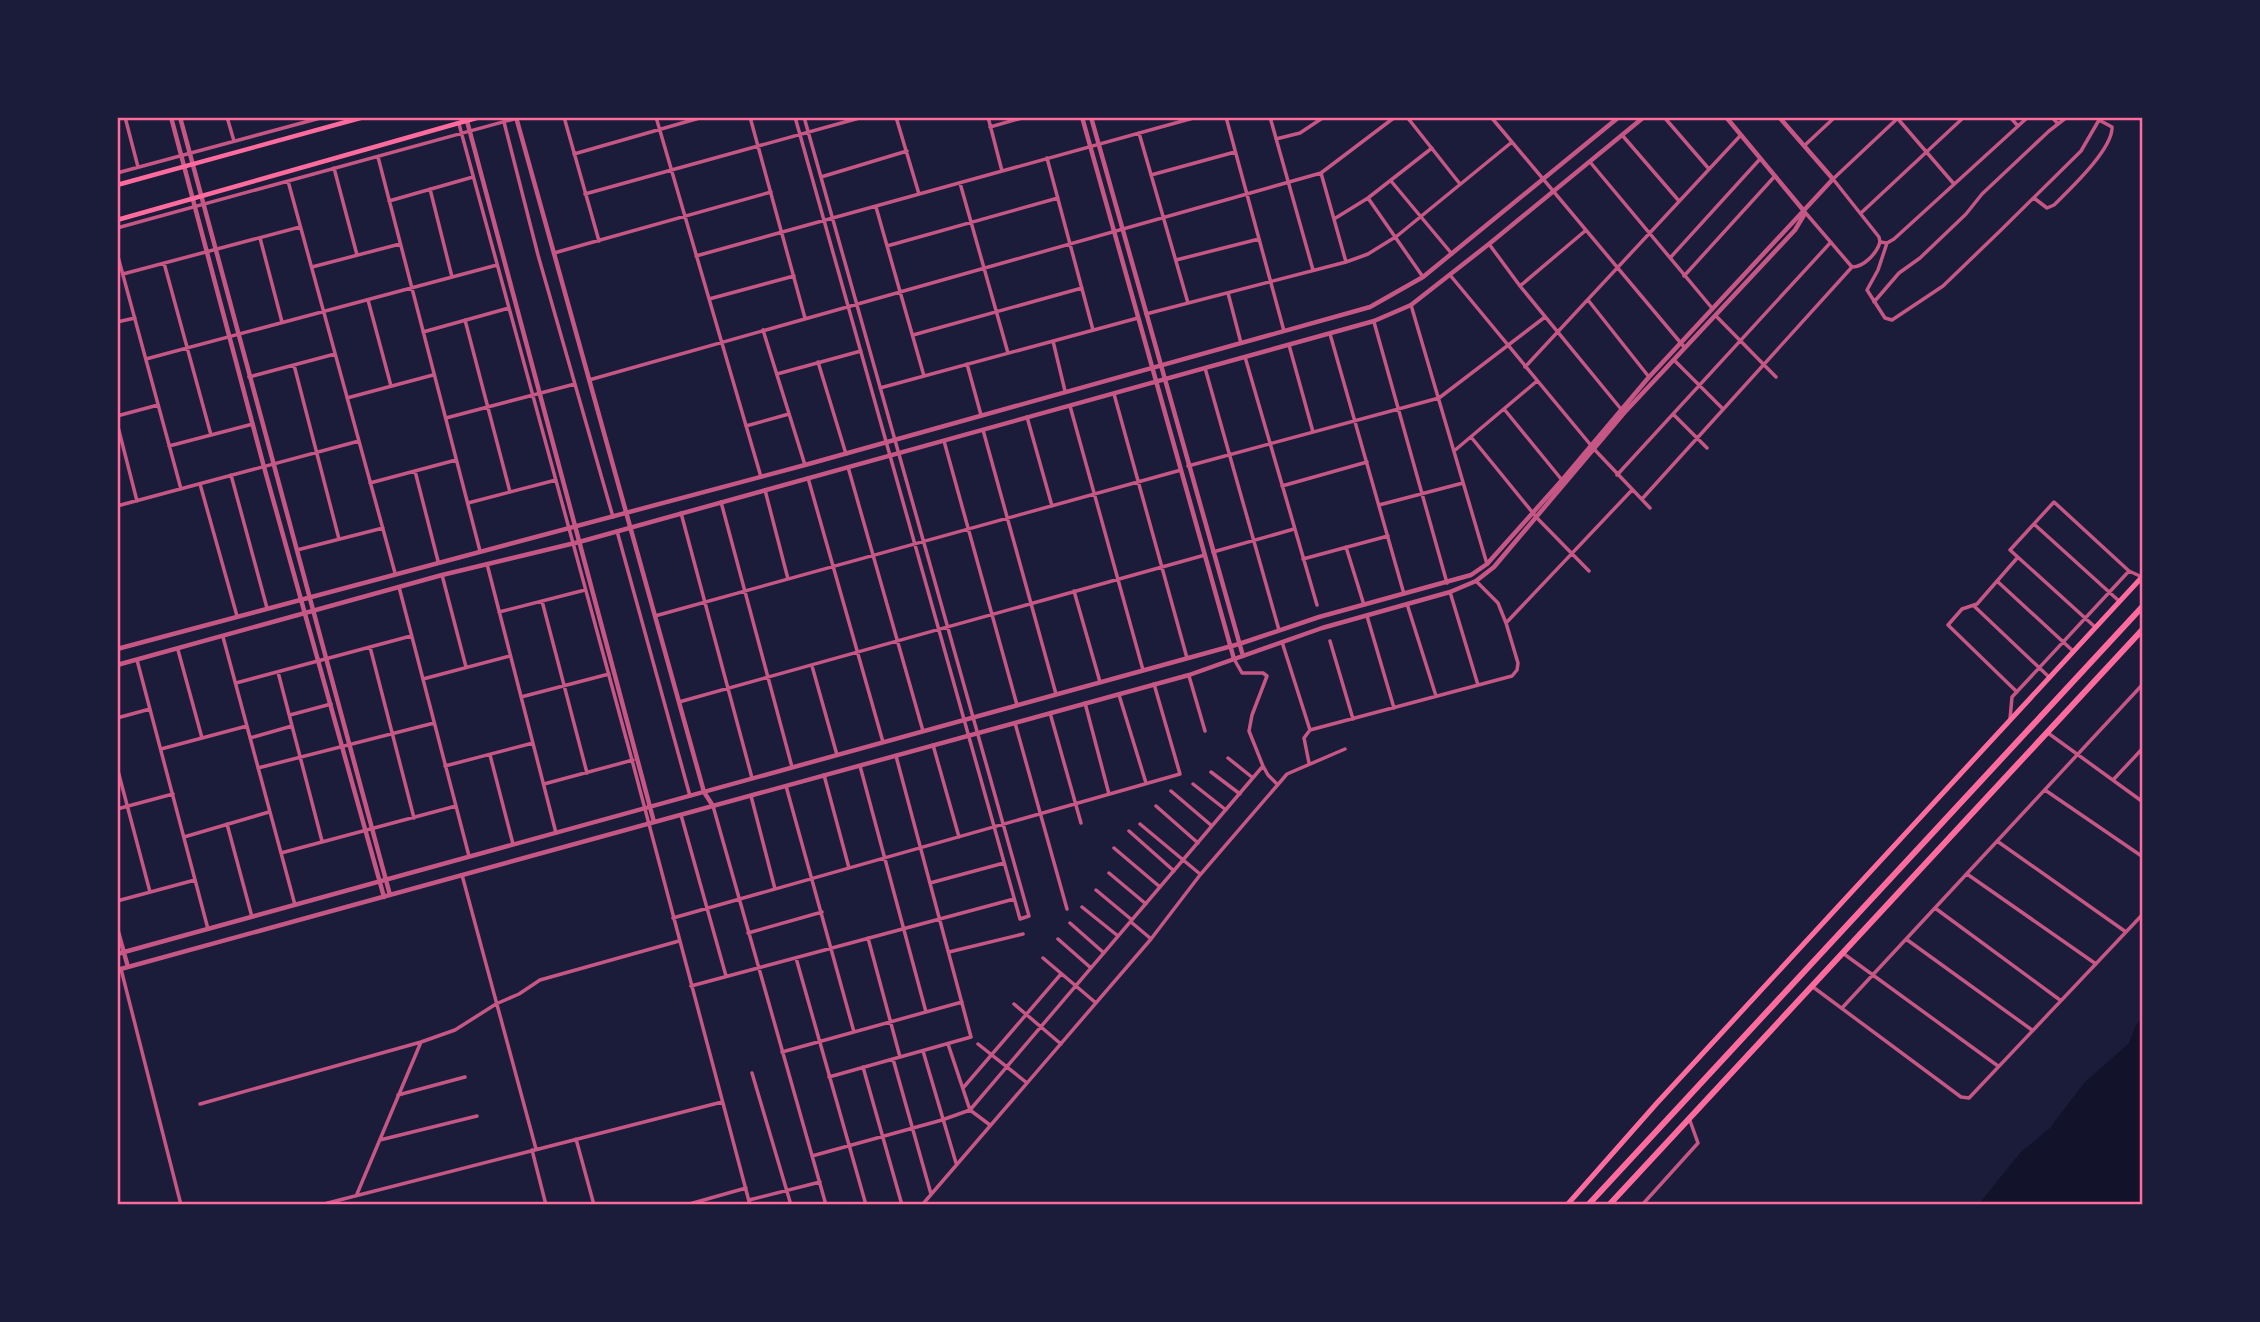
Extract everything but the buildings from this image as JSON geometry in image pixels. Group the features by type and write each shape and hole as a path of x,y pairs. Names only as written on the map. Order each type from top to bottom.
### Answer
{"highway":[{"path":"1588,1205 2143,606"},
{"path":"1608,1205 2143,629"}],"main road":[{"path":"117,185 364,117"},
{"path":"117,220 480,117"},
{"path":"1567,1205 1657,1103 2142,577"}],"street":[{"path":"171,117 264,467 387,896"},
{"path":"180,117 314,612 369,831"},
{"path":"227,117 234,141"},
{"path":"564,117 599,241"},
{"path":"656,117 761,477"},
{"path":"574,154 703,117"},
{"path":"750,117 805,318"},
{"path":"795,117 1020,919 1029,916 804,117"},
{"path":"585,194 863,117"},
{"path":"897,117 919,194"},
{"path":"988,117 1002,171"},
{"path":"990,127 1025,117"},
{"path":"1082,117 1230,647 1242,673 1263,673 1267,676 1252,715 1249,731 1263,766 1278,785"},
{"path":"1091,117 1242,656"},
{"path":"696,256 1197,117"},
{"path":"1226,117 1284,331"},
{"path":"1270,117 1314,271"},
{"path":"1276,139 1300,133 1324,117"},
{"path":"589,380 1321,173 1395,117"},
{"path":"1407,117 1460,184"},
{"path":"1491,117 1683,346"},
{"path":"117,649 846,454 1370,307 1423,277 1619,117"},
{"path":"117,665 399,587 576,542 1374,321 1411,305 1644,117"},
{"path":"1664,117 1709,169"},
{"path":"1726,117 1852,267"},
{"path":"1642,499 1852,267 1862,265 1880,242 1861,213 1779,117"},
{"path":"1804,146 1835,117"},
{"path":"1861,213 1964,117"},
{"path":"2010,117 2018,126"},
{"path":"1880,242 1887,243 1894,239 2028,117"},
{"path":"2052,117 2058,124"},
{"path":"1874,302 1899,273 1920,258 1966,214 1982,194 2067,117"},
{"path":"117,173 321,118"},
{"path":"117,228 518,118 704,792 713,806 826,1205"},
{"path":"181,1205 117,955 1230,647 1279,630 1471,575 1487,564 1674,360 1713,310 1833,179 1898,118 1954,184"},
{"path":"117,123 125,119 138,167"},
{"path":"467,119 635,759 673,918 750,1202 820,1182"},
{"path":"1887,243 1878,270 1867,290 1885,318 1896,319 1943,286 2034,198 2081,151 2099,120 2112,127 2111,136 2090,168 2054,205 2045,207 2034,198"},
{"path":"504,122 538,255 613,517"},
{"path":"459,124 556,480 572,527"},
{"path":"1139,133 1188,303"},
{"path":"1622,135 1679,201"},
{"path":"1525,367 1740,136"},
{"path":"1146,314 1314,271 1368,254 1397,236 1512,142"},
{"path":"1334,219 1368,198 1432,148"},
{"path":"821,177 907,151"},
{"path":"1151,175 1235,152"},
{"path":"378,157 480,551"},
{"path":"1047,158 1093,330"},
{"path":"1670,258 1760,159"},
{"path":"1590,162 1713,310"},
{"path":"334,168 356,255"},
{"path":"1321,173 1346,262"},
{"path":"1684,276 1774,176"},
{"path":"389,201 473,177"},
{"path":"288,181 395,573"},
{"path":"1391,181 1452,254"},
{"path":"960,183 1008,353"},
{"path":"430,189 452,277"},
{"path":"554,253 771,192"},
{"path":"887,246 1058,198"},
{"path":"1368,198 1423,277"},
{"path":"876,206 924,376"},
{"path":"119,970 1189,675 1282,642 1450,592 1476,581 1494,567 1537,518 1649,377 1716,316 1795,230 1804,211"},
{"path":"123,274 301,227"},
{"path":"1520,286 1586,230"},
{"path":"260,238 282,323"},
{"path":"1175,260 1259,239"},
{"path":"1617,475 1831,242"},
{"path":"312,267 400,244"},
{"path":"1489,244 1621,409"},
{"path":"117,253 181,489"},
{"path":"163,263 211,435"},
{"path":"146,359 497,265"},
{"path":"1450,275 1617,475 1650,508"},
{"path":"709,299 794,276"},
{"path":"913,335 1082,288"},
{"path":"1228,293 1241,342"},
{"path":"368,300 391,386"},
{"path":"1588,300 1649,377"},
{"path":"1411,305 1487,564"},
{"path":"423,332 509,308"},
{"path":"1716,316 1776,377"},
{"path":"1188,466 1439,398 1545,317"},
{"path":"117,322 135,318"},
{"path":"880,388 1138,318"},
{"path":"465,320 510,492"},
{"path":"1374,321 1447,583"},
{"path":"763,329 805,465"},
{"path":"1330,334 1404,594"},
{"path":"1054,341 1065,391"},
{"path":"1289,345 1313,432"},
{"path":"777,374 861,351"},
{"path":"249,377 335,354"},
{"path":"1245,357 1317,605"},
{"path":"1674,360 1723,409"},
{"path":"818,362 846,454"},
{"path":"967,364 981,415"},
{"path":"294,365 339,539"},
{"path":"1205,368 1279,630"},
{"path":"347,398 434,374"},
{"path":"1454,451 1537,381"},
{"path":"446,418 575,384"},
{"path":"1114,393 1187,658"},
{"path":"117,416 158,405"},
{"path":"1070,405 1143,670"},
{"path":"1504,409 1562,480"},
{"path":"746,426 789,414"},
{"path":"1673,414 1707,448"},
{"path":"1027,417 1052,506"},
{"path":"117,423 137,501"},
{"path":"169,446 253,424"},
{"path":"983,429 1056,694"},
{"path":"1471,437 1537,518 1590,571"},
{"path":"117,506 359,441"},
{"path":"944,441 1017,705"},
{"path":"370,483 456,460"},
{"path":"1282,486 1367,462"},
{"path":"848,467 923,731"},
{"path":"655,616 1181,470"},
{"path":"415,471 438,561"},
{"path":"231,475 267,608"},
{"path":"808,478 883,742"},
{"path":"468,503 556,480"},
{"path":"1379,505 1463,483"},
{"path":"200,484 237,616"},
{"path":"765,490 788,579"},
{"path":"1506,623 1632,490"},
{"path":"721,502 792,767"},
{"path":"2095,627 2011,550 2054,502 2129,571 2142,577"},
{"path":"681,513 752,779"},
{"path":"2034,524 2119,601"},
{"path":"297,550 383,528"},
{"path":"1213,552 1294,529"},
{"path":"616,531 690,796"},
{"path":"1303,559 1388,536"},
{"path":"576,542 586,590 635,759"},
{"path":"1346,547 1364,605"},
{"path":"679,702 1205,555"},
{"path":"2017,692 1948,625 1962,610 1974,606 2018,557"},
{"path":"487,564 556,833"},
{"path":"2010,719 2012,696 2129,571"},
{"path":"442,576 466,667"},
{"path":"1309,763 1304,738 1310,730 1512,676 1518,663 1499,603 1476,581"},
{"path":"1997,581 2073,651"},
{"path":"399,587 469,857"},
{"path":"499,612 586,590"},
{"path":"1074,591 1100,682"},
{"path":"1450,592 1478,685"},
{"path":"542,601 587,773"},
{"path":"1407,604 1436,696"},
{"path":"1974,606 2049,677"},
{"path":"1367,616 1394,708"},
{"path":"236,683 411,636"},
{"path":"2136,636 2143,642"},
{"path":"223,637 295,905"},
{"path":"1330,640 1353,719"},
{"path":"1282,642 1310,730"},
{"path":"370,647 414,818"},
{"path":"178,650 202,738"},
{"path":"422,679 510,656"},
{"path":"138,660 208,929"},
{"path":"812,665 837,755"},
{"path":"278,672 322,841"},
{"path":"521,697 609,674"},
{"path":"1189,675 1205,731"},
{"path":"673,918 1180,774 1154,684"},
{"path":"1842,1008 2143,684"},
{"path":"1119,694 1146,783"},
{"path":"290,715 331,704"},
{"path":"1085,704 1109,794"},
{"path":"117,718 150,709"},
{"path":"1050,713 1081,823"},
{"path":"258,768 434,723"},
{"path":"1015,723 1066,909"},
{"path":"161,749 247,726"},
{"path":"250,738 292,726"},
{"path":"2047,732 2143,802"},
{"path":"445,766 533,743"},
{"path":"933,746 958,836"},
{"path":"2113,780 2143,748"},
{"path":"922,1205 1151,939 1200,874 1287,774 1345,749"},
{"path":"489,755 513,845"},
{"path":"829,1077 971,1037 896,756"},
{"path":"1228,758 1253,778"},
{"path":"544,784 635,759"},
{"path":"860,766 926,1012"},
{"path":"812,1156 970,1110 1263,766"},
{"path":"117,767 150,892"},
{"path":"1211,772 1240,794"},
{"path":"824,775 849,868"},
{"path":"1193,784 1226,810"},
{"path":"786,786 854,1032"},
{"path":"2045,790 2143,857"},
{"path":"1171,791 1212,826"},
{"path":"117,809 173,794"},
{"path":"751,796 775,888"},
{"path":"281,853 456,806"},
{"path":"1156,806 1198,843"},
{"path":"184,836 270,812"},
{"path":"681,815 726,976"},
{"path":"227,824 252,917"},
{"path":"1140,824 1200,874"},
{"path":"1129,831 1174,871"},
{"path":"1997,841 2126,932"},
{"path":"1114,848 1160,887"},
{"path":"930,883 1004,863"},
{"path":"1109,873 1146,904"},
{"path":"1967,874 2096,964"},
{"path":"462,875 546,1205"},
{"path":"117,901 195,880"},
{"path":"1096,890 1151,939"},
{"path":"691,986 1014,898"},
{"path":"1082,907 1118,936"},
{"path":"1935,908 2061,1000"},
{"path":"748,933 822,912"},
{"path":"1811,986 1961,1097 1969,1098 2143,914"},
{"path":"1070,923 1104,953"},
{"path":"117,928 128,967"},
{"path":"949,952 1023,934"},
{"path":"868,938 900,1057"},
{"path":"1058,939 1091,968"},
{"path":"1906,939 2032,1030"},
{"path":"200,1104 421,1042 455,1030 540,980 680,941"},
{"path":"1842,953 1997,1066"},
{"path":"796,958 866,1205"},
{"path":"1043,958 1096,1003"},
{"path":"963,1087 1061,974"},
{"path":"782,1052 962,1002"},
{"path":"1014,1004 1061,1044"},
{"path":"357,1194 421,1042"},
{"path":"948,1044 970,1110 990,1125"},
{"path":"978,1044 1027,1083"},
{"path":"923,1051 956,1164"},
{"path":"893,1059 931,1194"},
{"path":"863,1068 902,1205"},
{"path":"752,1073 791,1205"},
{"path":"398,1095 465,1077"},
{"path":"320,1205 722,1102"},
{"path":"380,1140 477,1116"},
{"path":"1642,1205 1698,1143 1689,1118"},
{"path":"576,1139 594,1205"},
{"path":"686,1205 746,1188"}],"shaded area":[{"path":"2143,1018 2143,1205 1978,1205 2021,1152 2050,1128 2084,1083 2129,1043 2136,1025"}]}
